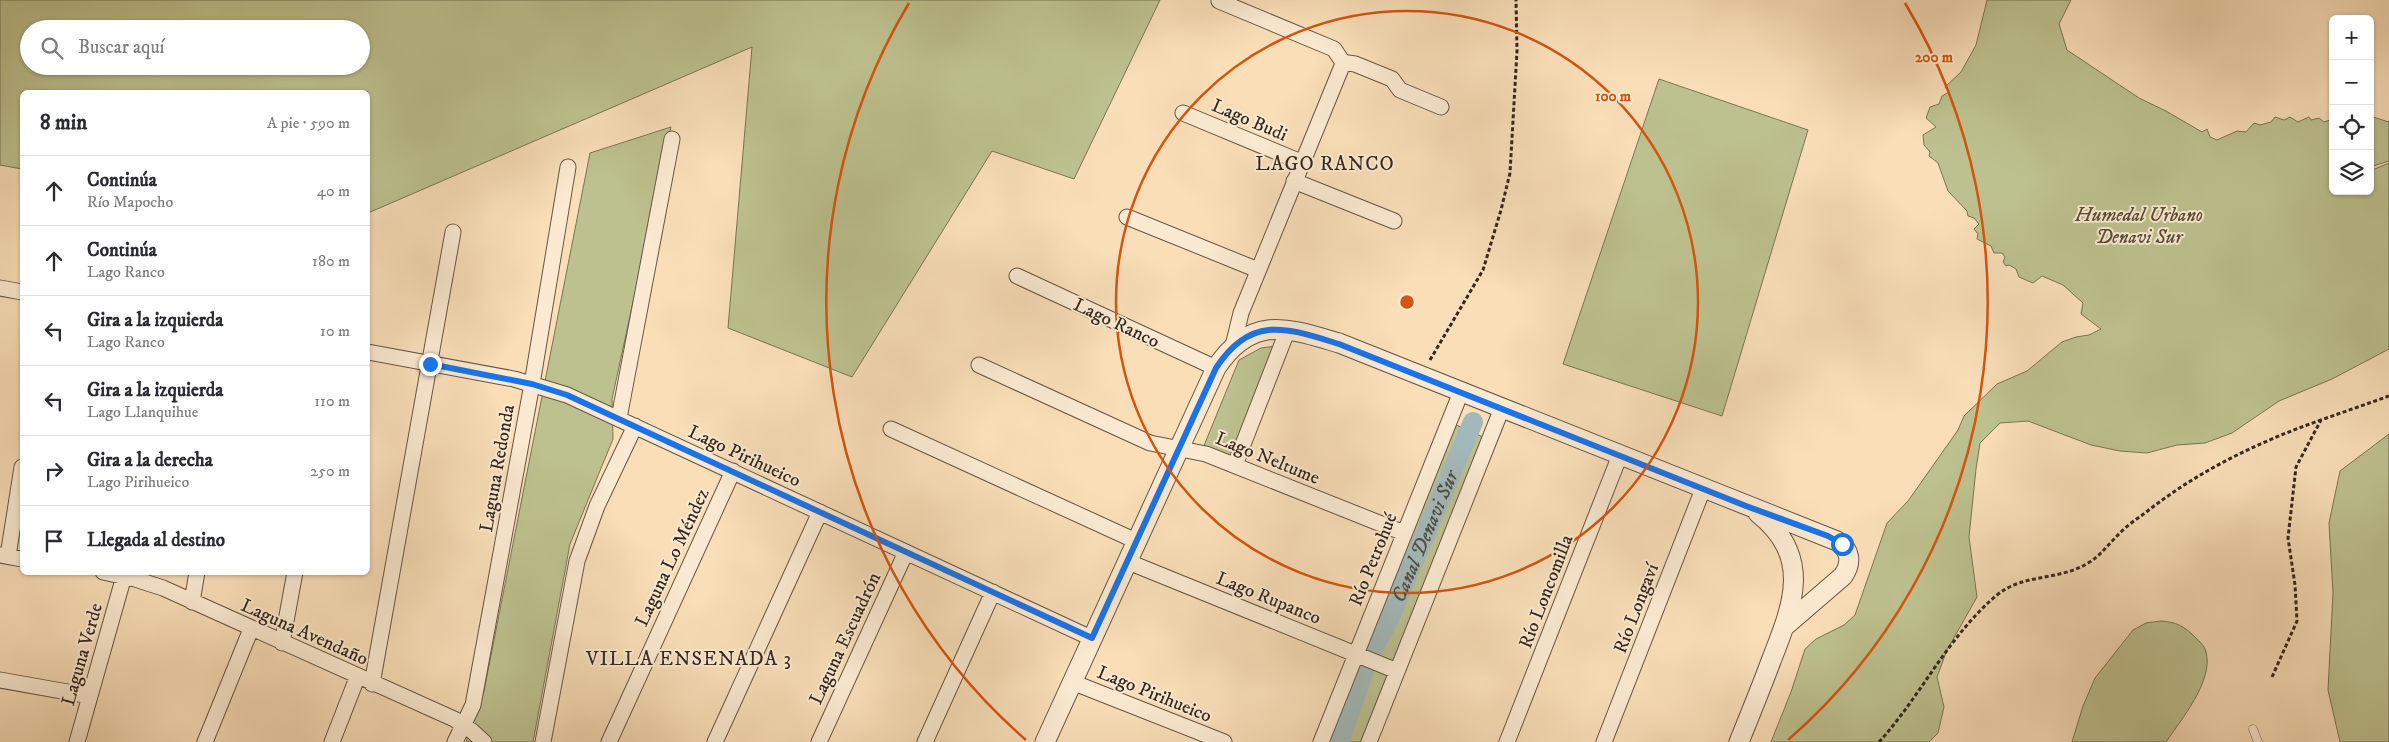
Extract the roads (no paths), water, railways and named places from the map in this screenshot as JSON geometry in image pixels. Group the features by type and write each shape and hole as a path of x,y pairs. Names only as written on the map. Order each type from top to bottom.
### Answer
{"street":[{"path":"1219,1 1334,49 1344,64"},
{"path":"1344,64 1355,64 1392,79 1400,90 1441,107"},
{"path":"1233,346 1236,326 1258,270 1301,162 1340,69 1344,64"},
{"name":"Lago Budi","path":"1183,113 1301,162"},
{"path":"619,418 672,139"},
{"name":"Laguna Redonda","path":"455,742 472,705 532,384 568,168"},
{"path":"1294,180 1394,221"},
{"path":"1127,217 1258,270"},
{"path":"372,684 453,232"},
{"name":"Lago Ranco","path":"1017,276 1216,368"},
{"path":"0,288 20,292"},
{"path":"1044,742 1216,368 1233,346 1258,332 1278,328 1288,329 1339,344 1746,506 1828,536 1842,544 1849,556 1849,563 1843,576 1785,626"},
{"path":"1235,465 1288,329"},
{"name":"Lago Pirihueico","path":"370,352 532,384 567,395 1092,638"},
{"name":"Lago Neltume","path":"980,365 1150,444 1197,451 1404,533"},
{"name":"Río Petrohué","path":"1321,742 1461,392"},
{"path":"1370,742 1502,408"},
{"path":"543,742 577,562 597,506 635,426"},
{"path":"891,428 1136,541"},
{"name":"Río Loncomilla","path":"1508,742 1620,455"},
{"name":"Laguna Lo Méndez","path":"609,742 733,471"},
{"path":"10,557 20,482"},
{"name":"Río Longaví","path":"1604,742 1703,488"},
{"path":"1739,742 1790,613 1794,584 1790,556 1785,543 1769,522 1746,506"},
{"path":"715,742 820,512"},
{"name":"Laguna Escuadrón","path":"819,742 906,552"},
{"name":"Lago Rupanco","path":"1126,561 1397,671"},
{"name":"Laguna Avendaño","path":"118,575 146,582 464,725 484,742"},
{"path":"192,602 196,575"},
{"path":"282,643 294,575"},
{"name":"Laguna Verde","path":"77,742 124,576"},
{"path":"925,742 993,592"},
{"path":"205,742 250,629"},
{"path":"332,742 357,678"},
{"path":"0,680 90,696"},
{"name":"Lago Pirihueico","path":"1072,682 1224,742"}],"lane":[{"path":"2253,729 2258,742"}],"waterway":[{"name":"Canal Denavi Sur","path":"1373,649 1389,619 1473,422"},
{"name":"Canal Denavi Sur","path":"1339,742 1364,671"}],"district":[{"name":"LAGO RANCO","path":"1325,163"},
{"name":"VILLA ENSENADA 3","path":"689,658"}],"park label":[{"name":"Humedal Urbano Denavi Sur","path":"2139,225"}]}
